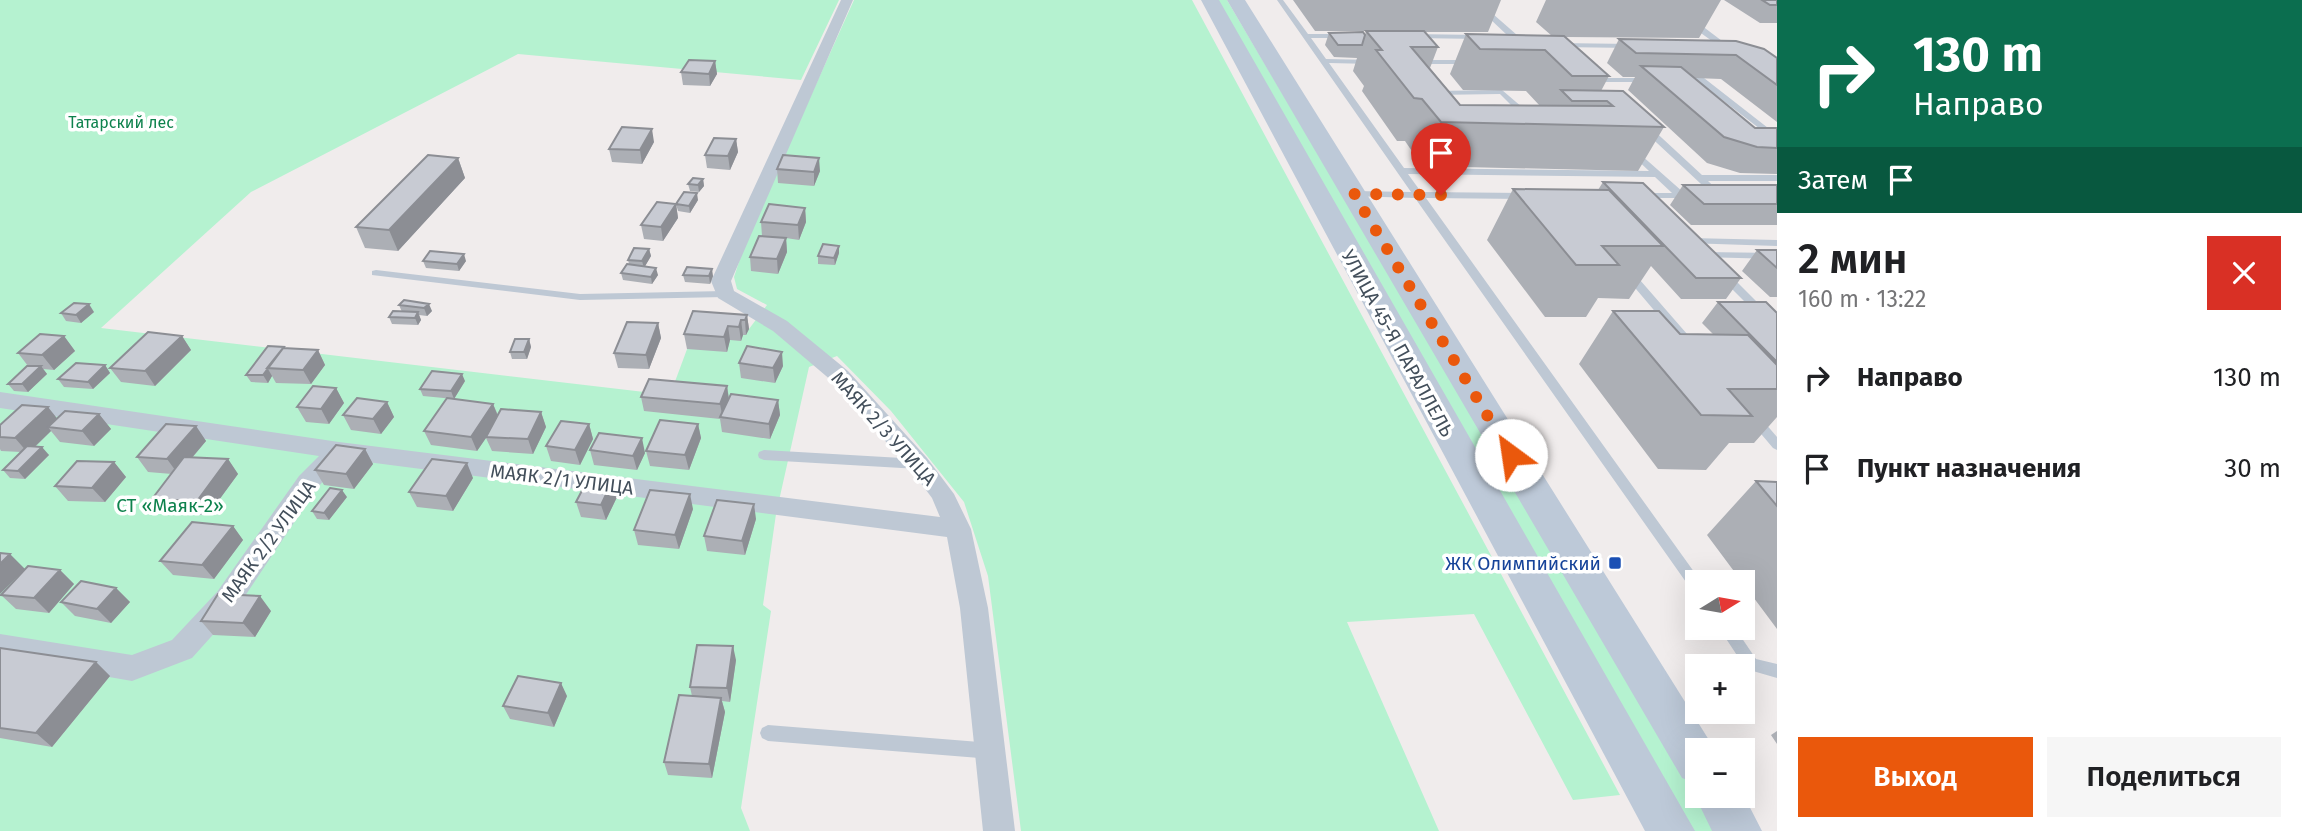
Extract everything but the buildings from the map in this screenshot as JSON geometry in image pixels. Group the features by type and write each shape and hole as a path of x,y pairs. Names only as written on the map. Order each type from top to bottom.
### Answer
{"main road":[{"name":"УЛИЦА 45-Я ПАРАЛЛЕЛЬ","path":"1210,0 1550,620 1671,831"},
{"name":"УЛИЦА 45-Я ПАРАЛЛЕЛЬ","path":"1236,0 1685,741"},
{"path":"1725,808 1738,831"}],"street":[{"path":"725,294 721,281 847,0"},
{"name":"МАЯК 2/3 УЛИЦА","path":"725,294 780,326 840,376 919,464 942,494 958,529 974,608 999,831"},
{"name":"МАЯК 2/1 УЛИЦА","path":"0,400 339,450 958,529"},
{"name":"МАЯК 2/2 УЛИЦА","path":"0,646 132,668 182,649 227,600 308,482 339,450"}],"lane":[{"path":"1280,0 1685,570"},
{"path":"1403,36 1514,37 1474,1 1464,2"},
{"path":"1683,16 1736,54"},
{"path":"1305,36 1347,36"},
{"path":"1567,58 1552,45 1646,46"},
{"path":"1713,47 1726,47"},
{"path":"1323,61 1389,62"},
{"path":"1402,62 1485,62"},
{"path":"1415,62 1424,72"},
{"path":"1583,73 1602,89"},
{"path":"1591,80 1659,80"},
{"path":"1673,80 1700,80 1777,141"},
{"path":"1432,82 1441,93"},
{"path":"1428,93 1502,92 1532,122"},
{"path":"1627,196 1719,195 1633,116"},
{"path":"1622,140 1679,195"},
{"path":"1766,142 1777,141"},
{"path":"1401,171 1657,174"},
{"path":"1702,178 1777,178"},
{"path":"1354,194 1536,197"},
{"path":"1777,243 1686,238 1777,328"},
{"path":"1704,255 1777,256"},
{"path":"1624,268 1703,359"},
{"path":"376,273 580,297 725,294"},
{"path":"1746,409 1777,445"},
{"path":"764,455 919,464"},
{"path":"1734,640 1751,664 1777,671"},
{"path":"768,733 992,751"}],"green space":[{"path":"0,0 839,0 801,80 518,54 251,192 101,328 670,395 696,325 749,329 767,305 737,289 734,277 748,235 854,0 1192,0 1620,795 1573,800 1474,614 1347,622 1439,831 1021,831 988,576 964,502 891,411 837,356 809,367 776,514 763,605 771,611 741,808 750,831 0,831"},
{"path":"1215,0 1227,0 1685,775 1685,808 1704,808 1718,831 1689,831"}],"place":[{"name":"ЖК Олимпийский","path":"1615,563"}],"route":[{"path":"1441,195 1354,194 1511,455"}],"park label":[{"name":"Татарский лес","path":"121,122"},
{"name":"СТ «Маяк-2»","path":"170,505"}]}
